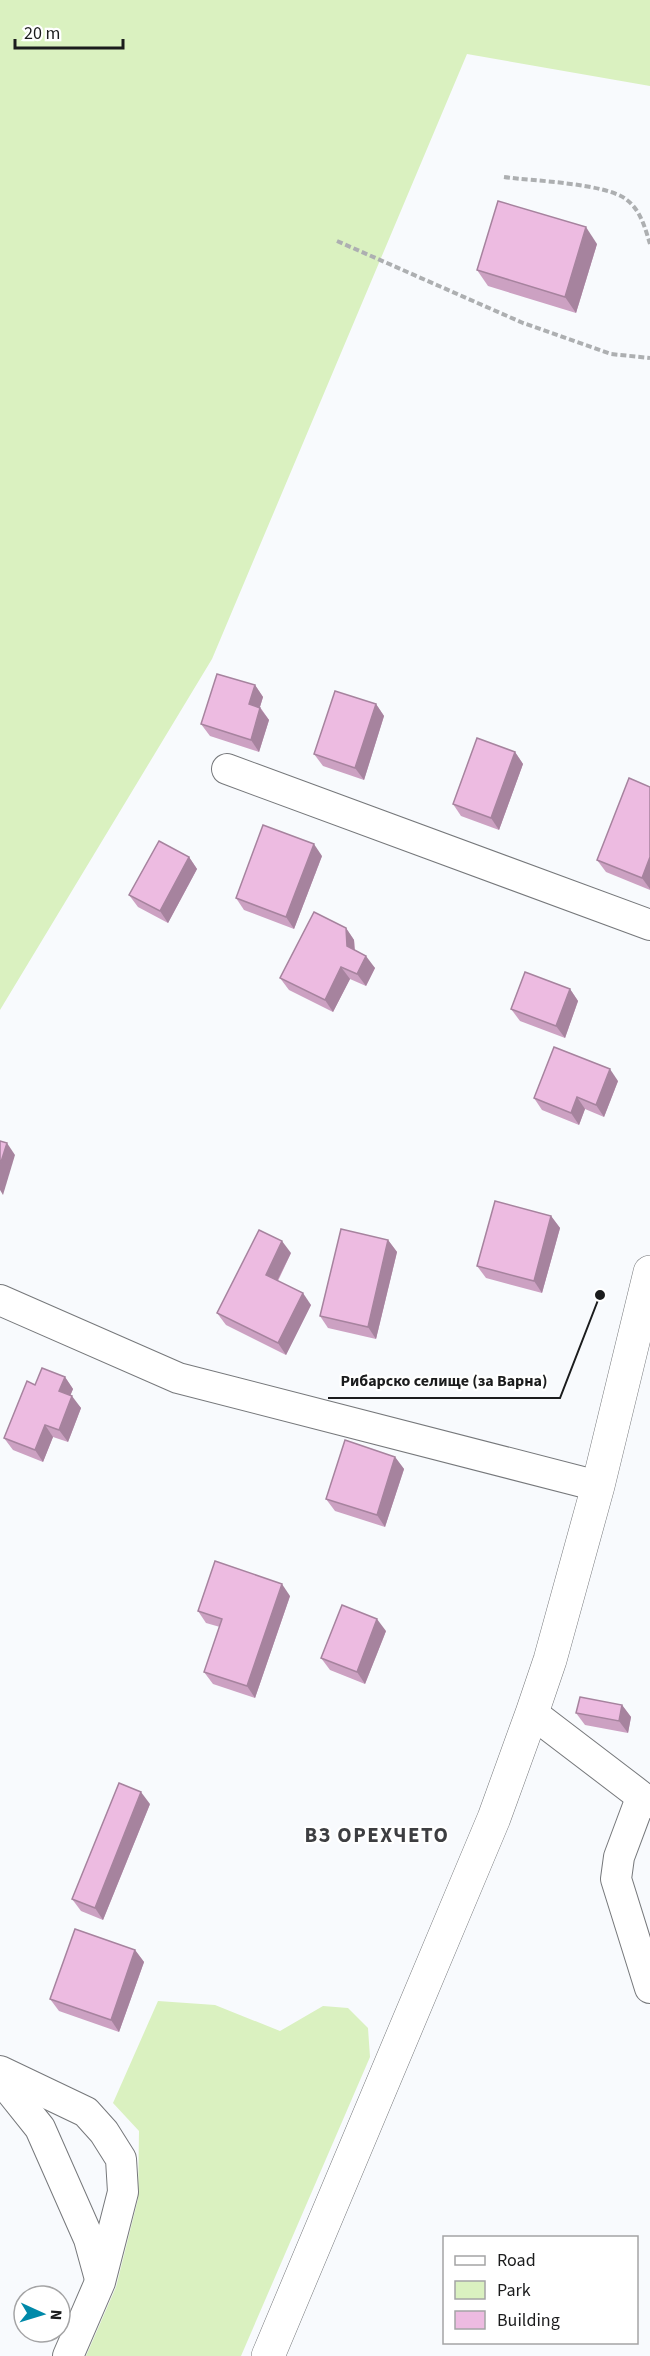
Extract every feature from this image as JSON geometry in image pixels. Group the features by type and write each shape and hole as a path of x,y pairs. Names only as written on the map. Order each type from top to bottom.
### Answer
{"street":[{"path":"227,769 650,925"},
{"path":"268,2356 494,1818 532,1713 598,1486 650,1272"},
{"path":"0,1300 178,1378 598,1486"},
{"path":"532,1713 645,1800 619,1857 616,1879 650,1988"},
{"path":"0,2071 86,2112 104,2132 122,2159 123,2192 100,2282 68,2356"},
{"path":"0,2078 40,2128 89,2239 100,2282"}],"path":[{"path":"504,177 608,190 627,199 643,220 650,244"},
{"path":"337,241 523,323 611,354 650,358"}],"green space":[{"path":"0,0 650,0 650,86 467,54 212,659 0,1010"},
{"path":"158,2001 215,2005 280,2031 323,2006 348,2008 368,2028 370,2057 241,2356 86,2356 116,2287 138,2199 139,2131 113,2103"}],"building":[{"path":"498,201 586,227 565,297 477,270"},
{"path":"217,674 255,685 249,704 260,708 251,740 201,724"},
{"path":"335,691 376,704 355,768 314,754"},
{"path":"477,738 515,752 491,818 453,804"},
{"path":"629,778 650,787 650,857 642,878 597,860"},
{"path":"263,825 314,844 286,917 236,898"},
{"path":"159,841 189,857 160,911 129,895"},
{"path":"314,912 346,928 347,946 366,956 357,974 341,967 325,1000 280,978"},
{"path":"525,972 570,989 556,1026 511,1009"},
{"path":"554,1047 610,1069 596,1105 577,1097 571,1113 534,1098"},
{"path":"0,1141 7,1143 0,1165"},
{"path":"495,1201 551,1216 534,1281 477,1266"},
{"path":"341,1229 388,1240 368,1327 320,1316"},
{"path":"259,1230 282,1241 266,1275 303,1293 278,1343 217,1313"},
{"path":"42,1368 65,1377 59,1391 72,1396 59,1430 45,1425 35,1450 4,1438 27,1381 35,1385"},
{"path":"345,1440 395,1457 377,1515 326,1499"},
{"path":"215,1561 282,1584 247,1686 204,1672 222,1619 198,1611"},
{"path":"342,1605 377,1619 357,1672 321,1658"},
{"path":"580,1697 622,1705 619,1721 576,1713"},
{"path":"119,1783 141,1792 95,1908 72,1899"},
{"path":"75,1929 135,1950 111,2020 50,1999"}],"place":[{"name":"Рибарско селище (за Варна)","path":"600,1295"}],"district":[{"name":"ВЗ ОРЕХЧЕТО","path":"377,1835"}]}
